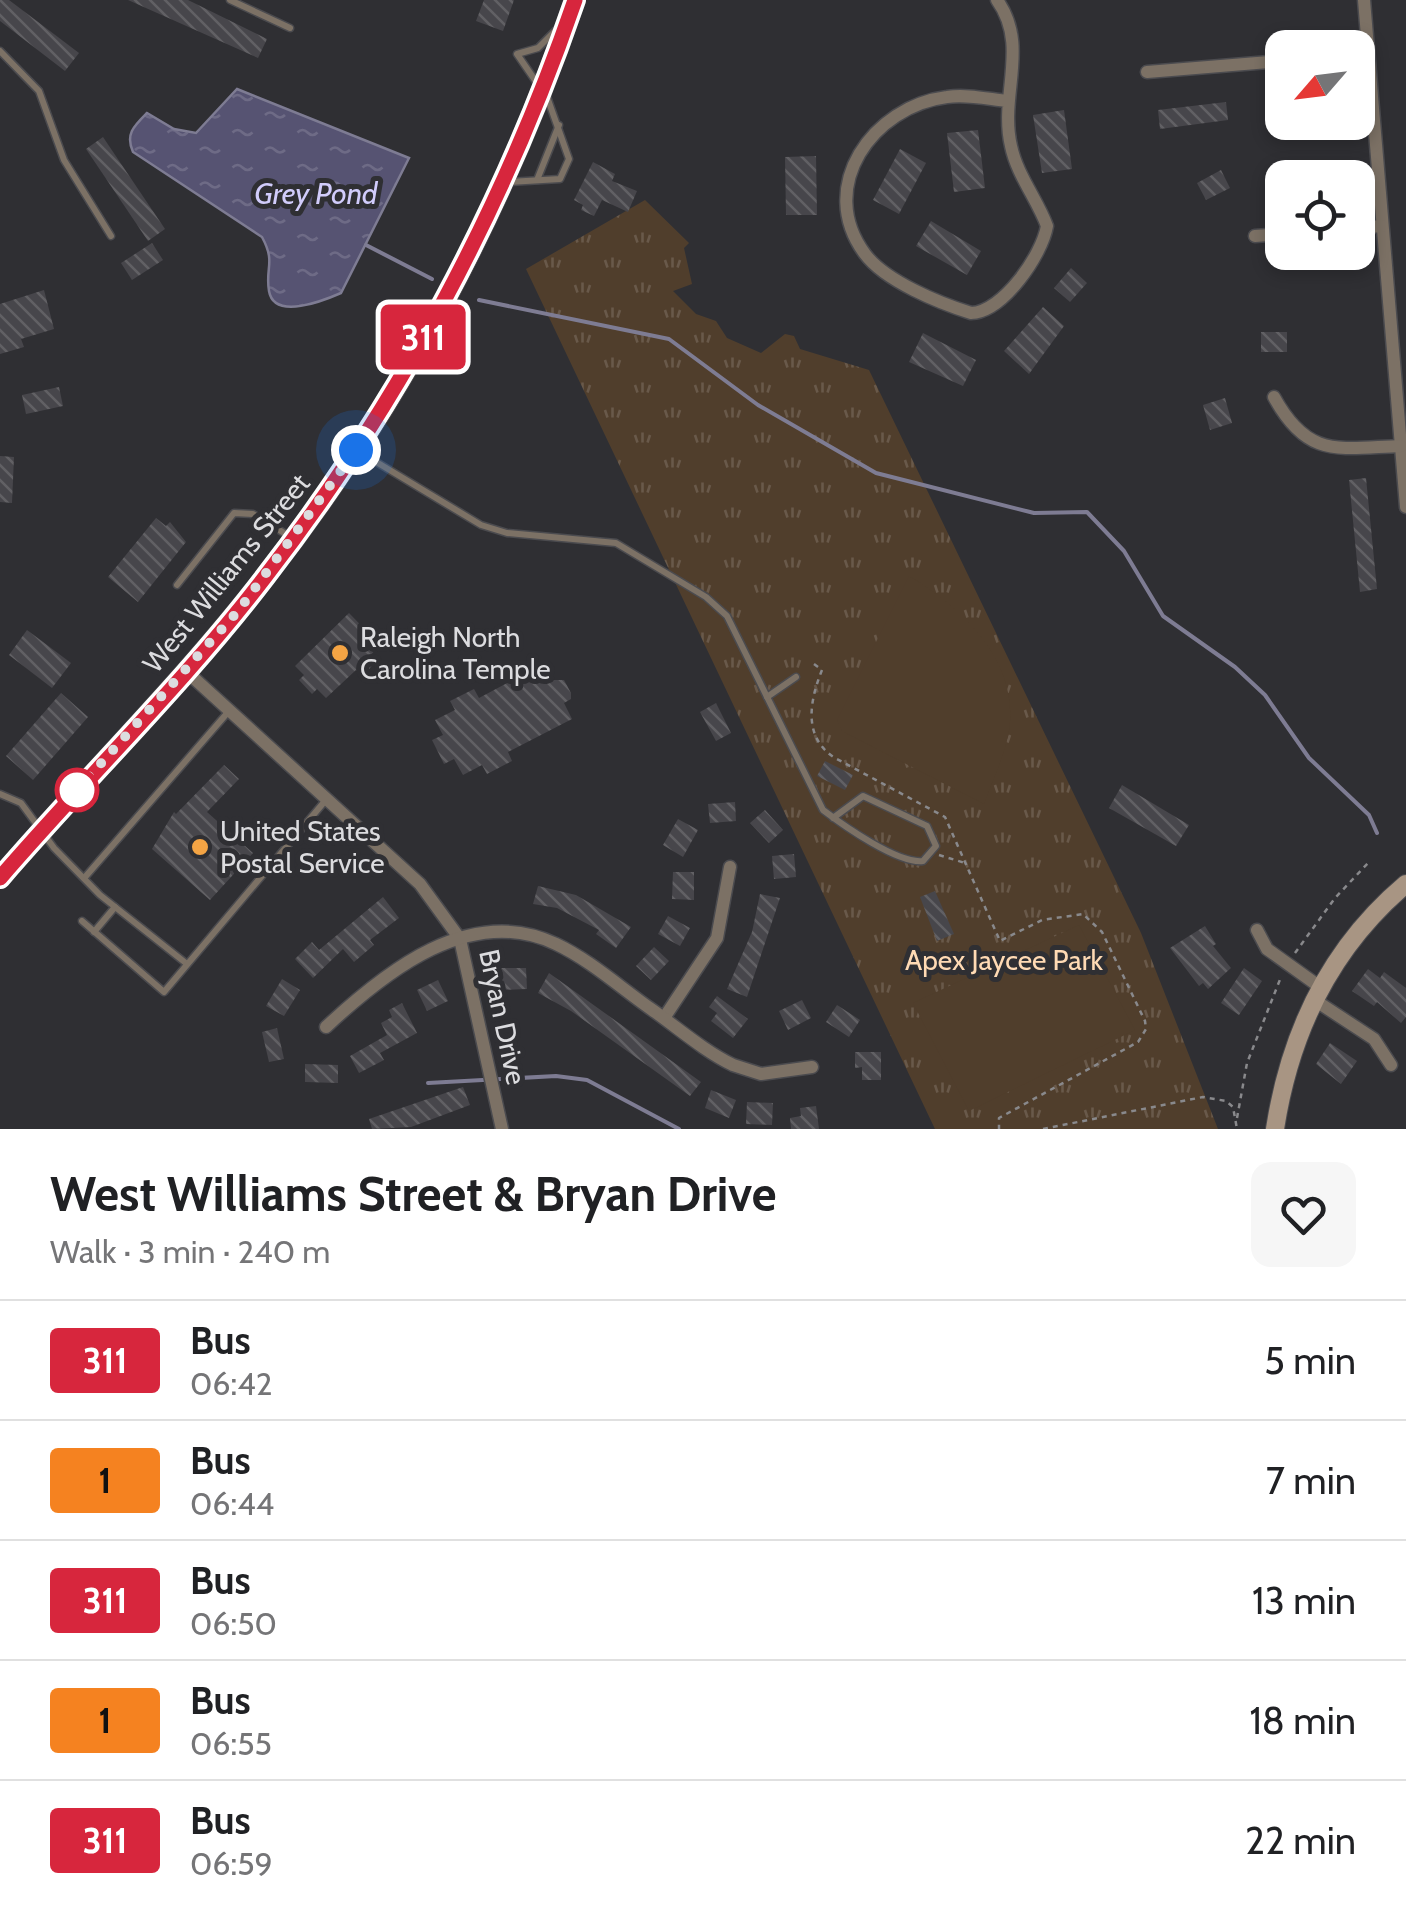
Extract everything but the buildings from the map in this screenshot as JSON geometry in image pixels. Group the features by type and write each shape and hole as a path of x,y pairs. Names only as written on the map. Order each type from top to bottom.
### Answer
{"main road":[{"name":"West Williams Street","path":"0,878 186,671 294,539 356,450 433,319 502,183 575,0"},
{"path":"1275,1129 1289,1058 1317,993 1357,934 1406,884"}],"street":[{"path":"996,0 1014,37 1008,102 1013,154 1043,214 1046,236 998,302 983,312 971,313 872,262 849,224 845,187 854,161 872,134 901,114 950,96 1008,102"},
{"path":"1363,30 1364,0"},
{"path":"1147,72 1265,62"},
{"path":"1372,140 1406,507"},
{"path":"1375,227 1382,226"},
{"path":"1254,236 1265,235"},
{"path":"1274,397 1290,427 1310,442 1332,448 1402,446"},
{"name":"Bryan Drive","path":"186,671 420,884 460,939 502,1129"},
{"path":"664,1018 717,938 730,867"},
{"path":"1257,930 1267,949 1359,1027 1391,1065"},
{"path":"326,1027 394,968 460,939 513,932 540,938 572,953 721,1060 744,1070 773,1074 812,1067"}],"lane":[{"path":"230,0 290,28"},
{"path":"502,183 560,179 569,159 559,124 517,54 538,48 568,21"},
{"path":"0,51 40,91 64,160 111,236"},
{"path":"537,180 559,124"},
{"path":"356,450 481,526 507,533 596,538 616,543 661,568 727,616 811,794 833,818 909,860 924,861 936,846 927,826 864,796 833,818"},
{"path":"177,585 234,513 253,514 294,539"},
{"path":"766,697 796,677"},
{"path":"86,876 230,710"},
{"path":"0,794 21,803 54,848 115,907 187,964"},
{"path":"82,921 164,992 326,800"},
{"path":"94,932 115,907"}],"path":[{"path":"814,664 822,670 810,707 820,745 834,758 938,812 951,826 1000,942 1059,914 1083,914 1094,921 1146,1029 1130,1048 1000,1118 999,1129"},
{"path":"940,855 965,863"},
{"path":"1293,957 1335,898 1370,862"},
{"path":"1237,1129 1247,1064 1283,973"},
{"path":"1043,1129 1202,1097 1226,1100 1237,1118"}],"green space":[{"name":"Apex Jaycee Park","path":"645,200 689,243 684,248 692,284 673,291 696,314 716,321 727,338 761,353 785,334 794,336 800,349 869,370 1141,933 1218,1129 935,1129 526,269"},
{"path":"909,576 964,618 993,655 1003,676 1009,698 1009,732 984,804 842,731 837,720"},
{"path":"1079,925 1135,1030 969,1111 913,1003"}],"water":[{"name":"Grey Pond","path":"237,89 409,158 341,293 301,306 280,305 269,291 269,259 262,237 133,152 130,135 147,113 174,129 196,133"}],"waterway":[{"path":"366,245 432,279"},
{"path":"479,300 669,339 758,405 876,473 1034,513 1087,512 1124,551 1163,616 1235,667 1265,695 1309,758 1369,815 1377,833"},
{"path":"428,1083 556,1076 587,1080 679,1129"}],"bus line":[{"name":"311","path":"0,878 239,610 372,426 489,211 542,92 575,0"}],"place":[{"name":"Raleigh North Carolina Temple","path":"340,653"},
{"name":"United States Postal Service","path":"200,847"}],"route":[{"path":"77,790 239,610 356,450"}]}
